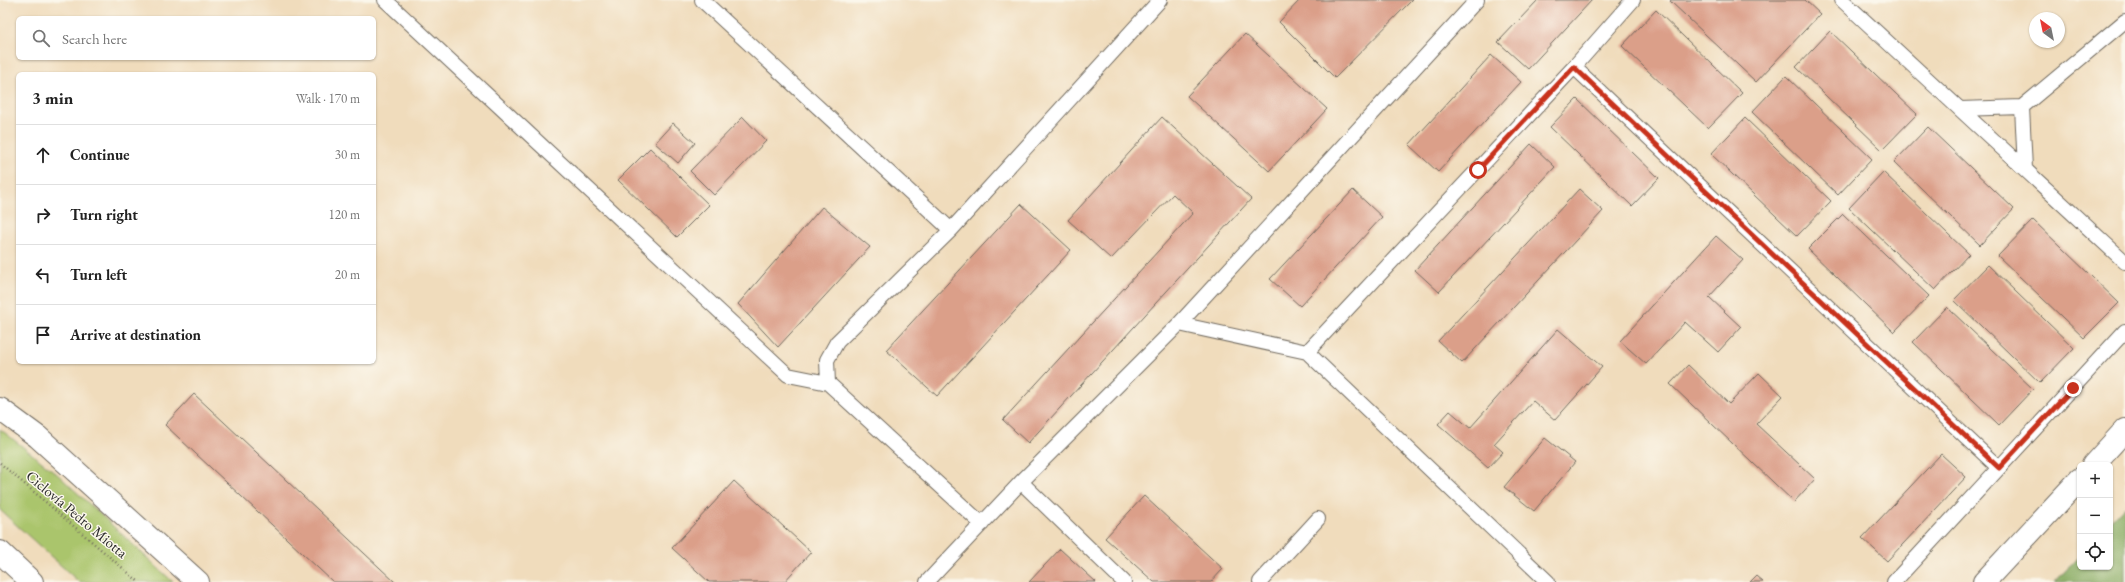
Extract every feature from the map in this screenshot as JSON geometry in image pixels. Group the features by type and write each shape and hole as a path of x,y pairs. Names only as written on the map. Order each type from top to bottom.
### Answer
{"main road":[{"path":"0,409 38,437 198,582"},
{"path":"2095,462 2125,430"},
{"path":"1984,582 2077,481"},
{"path":"0,552 32,582"}],"lane":[{"path":"385,0 788,375 828,383 982,524"},
{"path":"702,0 951,230"},
{"path":"828,383 827,360 836,342 951,230 1160,0"},
{"path":"927,582 1021,482 1179,324 1477,0"},
{"path":"1307,352 1574,67 1633,0"},
{"path":"1842,0 2125,262"},
{"path":"1960,109 2022,107 2125,21"},
{"path":"1574,67 1999,468"},
{"path":"2022,107 2025,170"},
{"path":"1179,324 1307,352 1548,582"},
{"path":"1894,582 2125,331"},
{"path":"1021,482 1124,582"},
{"path":"1260,582 1318,519"}],"path":[{"name":"Ciclovía Pedro Miotta","path":"0,464 139,582"}],"green space":[{"path":"0,429 56,473 173,582 79,582 0,510"},
{"path":"2125,505 2125,582 2055,582 2077,558 2077,570 2113,570 2113,518"}],"building":[{"path":"1300,0 1412,0 1335,78 1279,22"},
{"path":"1538,0 1592,0 1528,69 1498,42"},
{"path":"1805,0 1820,14 1756,82 1670,1"},
{"path":"1656,10 1742,93 1708,128 1622,46"},
{"path":"1830,31 1917,114 1882,150 1796,67"},
{"path":"1245,34 1327,109 1269,171 1187,96"},
{"path":"1491,55 1521,82 1438,172 1409,145"},
{"path":"1786,76 1872,159 1838,195 1752,112"},
{"path":"1577,99 1659,178 1632,206 1550,127"},
{"path":"743,117 766,141 714,195 690,171"},
{"path":"1162,117 1251,199 1028,443 1003,420 1193,213 1173,194 1111,259 1068,220"},
{"path":"1745,118 1831,201 1797,236 1711,154"},
{"path":"673,123 695,143 678,163 655,143"},
{"path":"1928,127 2014,209 1980,245 1894,162"},
{"path":"1531,144 1555,167 1439,292 1415,270"},
{"path":"650,148 709,205 677,237 618,180"},
{"path":"1883,172 1969,254 1935,290 1849,208"},
{"path":"1579,189 1603,211 1462,363 1438,341"},
{"path":"1353,190 1382,217 1300,306 1270,279"},
{"path":"1021,204 1071,250 937,396 886,350"},
{"path":"822,207 870,247 778,347 738,304"},
{"path":"1843,214 1929,296 1894,332 1808,249"},
{"path":"2033,220 2119,303 2084,338 1998,256"},
{"path":"1716,236 1743,260 1709,297 1741,327 1718,352 1685,322 1646,364 1620,341"},
{"path":"1988,265 2074,348 2040,383 1954,300"},
{"path":"1947,307 2033,389 1999,425 1913,342"},
{"path":"1558,329 1602,367 1555,420 1533,401 1494,444 1503,452 1488,468 1438,424 1450,411 1470,428"},
{"path":"1688,365 1729,404 1759,373 1783,396 1756,424 1815,479 1794,502 1670,384"},
{"path":"194,394 395,582 333,582 165,425"},
{"path":"1545,438 1575,462 1534,511 1504,487"},
{"path":"1941,454 1966,477 1887,561 1862,538"},
{"path":"734,481 811,552 784,582 709,582 672,548"},
{"path":"1144,496 1223,569 1211,582 1154,582 1105,538"},
{"path":"1060,549 1096,582 1029,582"},
{"path":"1756,576 1763,582 1750,582"}],"route":[{"path":"1478,170 1574,67 1999,468 2073,388"}]}
